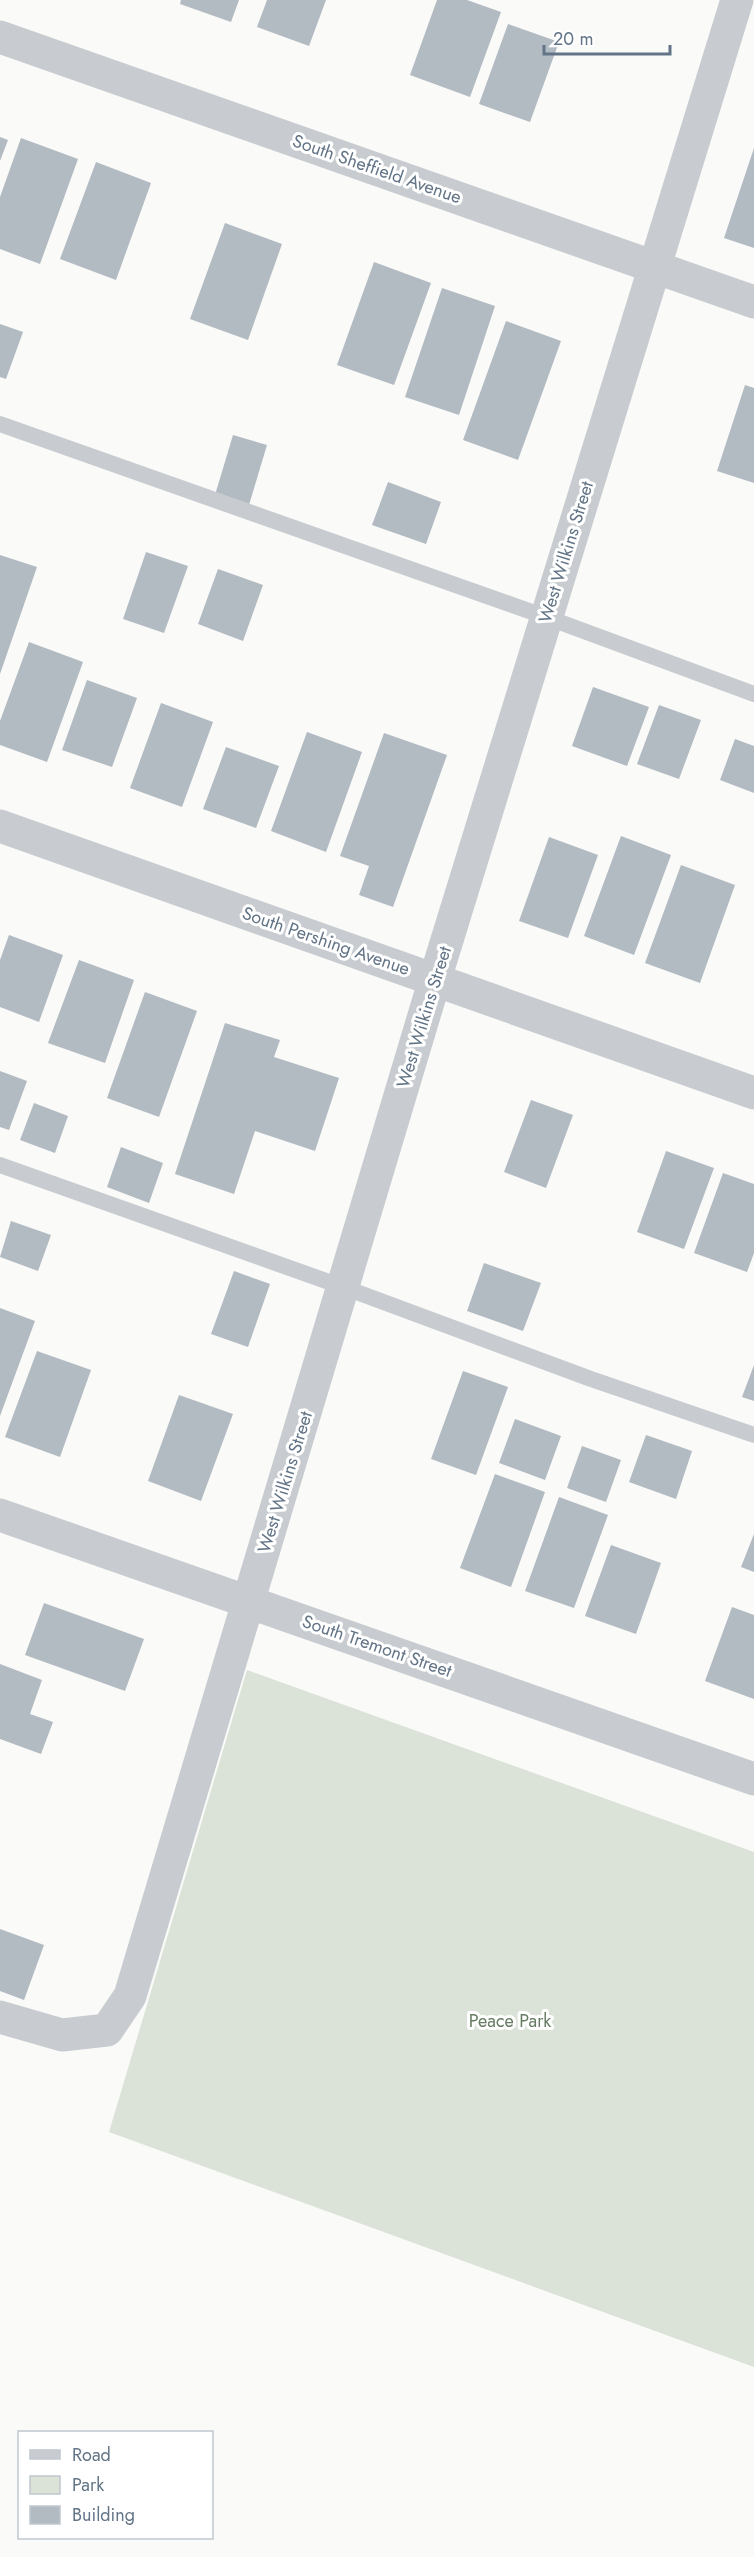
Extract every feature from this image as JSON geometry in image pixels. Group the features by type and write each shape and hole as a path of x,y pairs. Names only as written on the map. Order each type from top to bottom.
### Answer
{"street":[{"name":"West Wilkins Street","path":"0,2017 62,2035 107,2030 130,1996 435,979 737,0"},
{"name":"South Sheffield Avenue","path":"0,37 754,302"},
{"name":"South Pershing Avenue","path":"0,826 754,1093"},
{"name":"South Tremont Street","path":"0,1515 754,1779"}],"lane":[{"path":"0,424 546,617 754,694"},
{"path":"0,1165 343,1287 591,1379 754,1435"}],"green space":[{"name":"Peace Park","path":"247,1670 754,1852 754,2367 109,2132"}],"building":[{"path":"181,0 239,0 231,22 180,4"},
{"path":"267,0 326,0 309,46 257,27"},
{"path":"437,0 467,0 501,12 470,97 410,75"},
{"path":"508,24 559,42 530,122 479,104"},
{"path":"0,137 8,140 0,161"},
{"path":"21,138 78,159 40,264 0,249 0,197"},
{"path":"754,148 754,248 724,238"},
{"path":"96,162 151,183 116,280 60,259"},
{"path":"225,223 282,244 248,340 190,319"},
{"path":"374,262 431,283 394,385 337,365"},
{"path":"442,288 495,306 459,415 405,397"},
{"path":"506,321 561,341 518,460 463,440"},
{"path":"0,324 23,332 6,379 0,377"},
{"path":"745,385 754,388 754,483 717,471"},
{"path":"233,435 267,445 249,505 215,495"},
{"path":"388,482 441,502 426,544 372,525"},
{"path":"146,552 188,566 164,633 123,619"},
{"path":"0,555 37,567 0,674"},
{"path":"218,569 263,585 243,641 198,624"},
{"path":"29,642 83,662 47,762 0,745 0,721"},
{"path":"87,680 137,698 112,767 62,750"},
{"path":"593,687 649,707 627,766 572,746"},
{"path":"161,703 213,722 182,807 130,788"},
{"path":"659,705 701,720 679,779 637,764"},
{"path":"307,732 362,752 326,852 271,831"},
{"path":"384,733 447,755 393,907 359,895 369,866 340,856"},
{"path":"735,739 754,746 754,793 720,780"},
{"path":"226,747 279,766 256,828 203,809"},
{"path":"621,836 671,855 634,955 584,936"},
{"path":"549,837 598,855 568,938 519,921"},
{"path":"681,865 735,885 700,983 645,963"},
{"path":"9,935 63,955 39,1022 0,1007 0,960"},
{"path":"79,960 134,980 105,1063 48,1043"},
{"path":"145,992 197,1011 159,1117 107,1098"},
{"path":"225,1023 280,1040 274,1057 339,1078 315,1151 255,1131 234,1194 175,1174"},
{"path":"0,1071 27,1081 9,1130 0,1127"},
{"path":"531,1100 573,1115 546,1188 504,1172"},
{"path":"34,1103 68,1116 55,1153 20,1140"},
{"path":"121,1147 163,1163 149,1203 107,1187"},
{"path":"666,1151 714,1168 684,1249 637,1232"},
{"path":"723,1173 754,1184 754,1253 747,1272 694,1253"},
{"path":"11,1221 51,1235 38,1271 0,1257"},
{"path":"484,1263 541,1283 523,1331 467,1311"},
{"path":"234,1271 270,1284 248,1347 211,1334"},
{"path":"0,1308 35,1321 0,1416"},
{"path":"37,1351 91,1370 60,1457 5,1437"},
{"path":"754,1365 754,1401 742,1397"},
{"path":"463,1371 508,1387 476,1475 431,1459"},
{"path":"179,1395 233,1414 201,1501 148,1481"},
{"path":"515,1419 561,1436 545,1480 499,1463"},
{"path":"646,1435 692,1451 676,1499 629,1482"},
{"path":"582,1446 621,1460 606,1502 567,1488"},
{"path":"495,1474 545,1492 511,1587 460,1568"},
{"path":"559,1497 608,1515 574,1608 525,1591"},
{"path":"754,1534 754,1572 741,1567"},
{"path":"611,1545 661,1563 636,1634 585,1616"},
{"path":"44,1603 144,1639 125,1691 25,1655"},
{"path":"732,1607 754,1615 754,1699 705,1681"},
{"path":"0,1664 42,1680 30,1714 53,1722 41,1754 0,1739"},
{"path":"0,1929 44,1945 24,2000 0,1991"}]}
